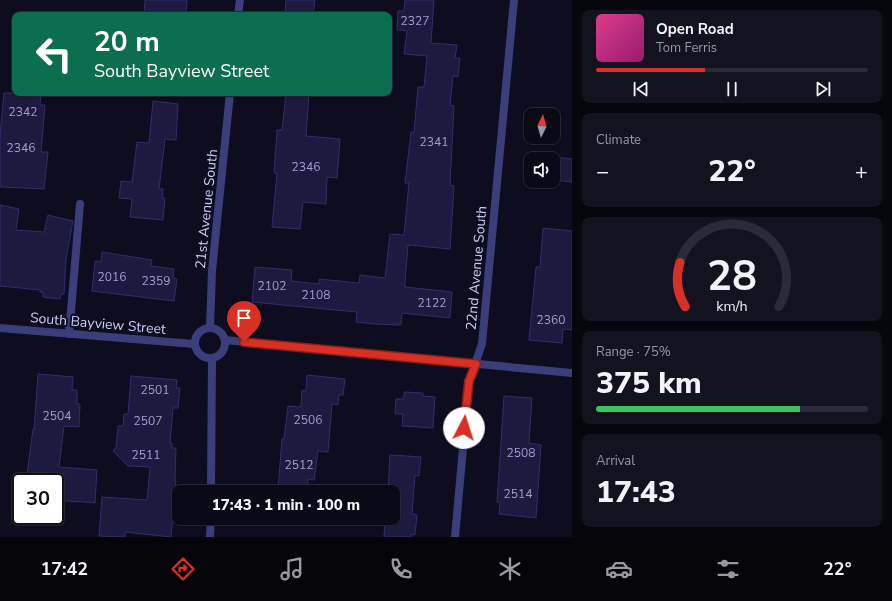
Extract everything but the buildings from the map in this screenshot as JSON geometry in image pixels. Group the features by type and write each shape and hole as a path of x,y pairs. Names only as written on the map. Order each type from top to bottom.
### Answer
{"street":[{"path":"238,12 240,0"},
{"name":"22nd Avenue South","path":"455,537 469,381 482,344 514,0"},
{"name":"21st Avenue South","path":"210,328 212,271 230,96"},
{"path":"69,334 80,204"},
{"name":"South Bayview Street","path":"0,328 194,344"},
{"path":"210,328 220,331 225,340 224,350 217,357 212,359 202,357 198,353 194,344 200,331 210,328"},
{"path":"225,340 572,373"},
{"path":"211,485 212,359"},
{"path":"210,537 211,525"}],"route":[{"path":"244,342 476,364 469,381 464,428"}]}
